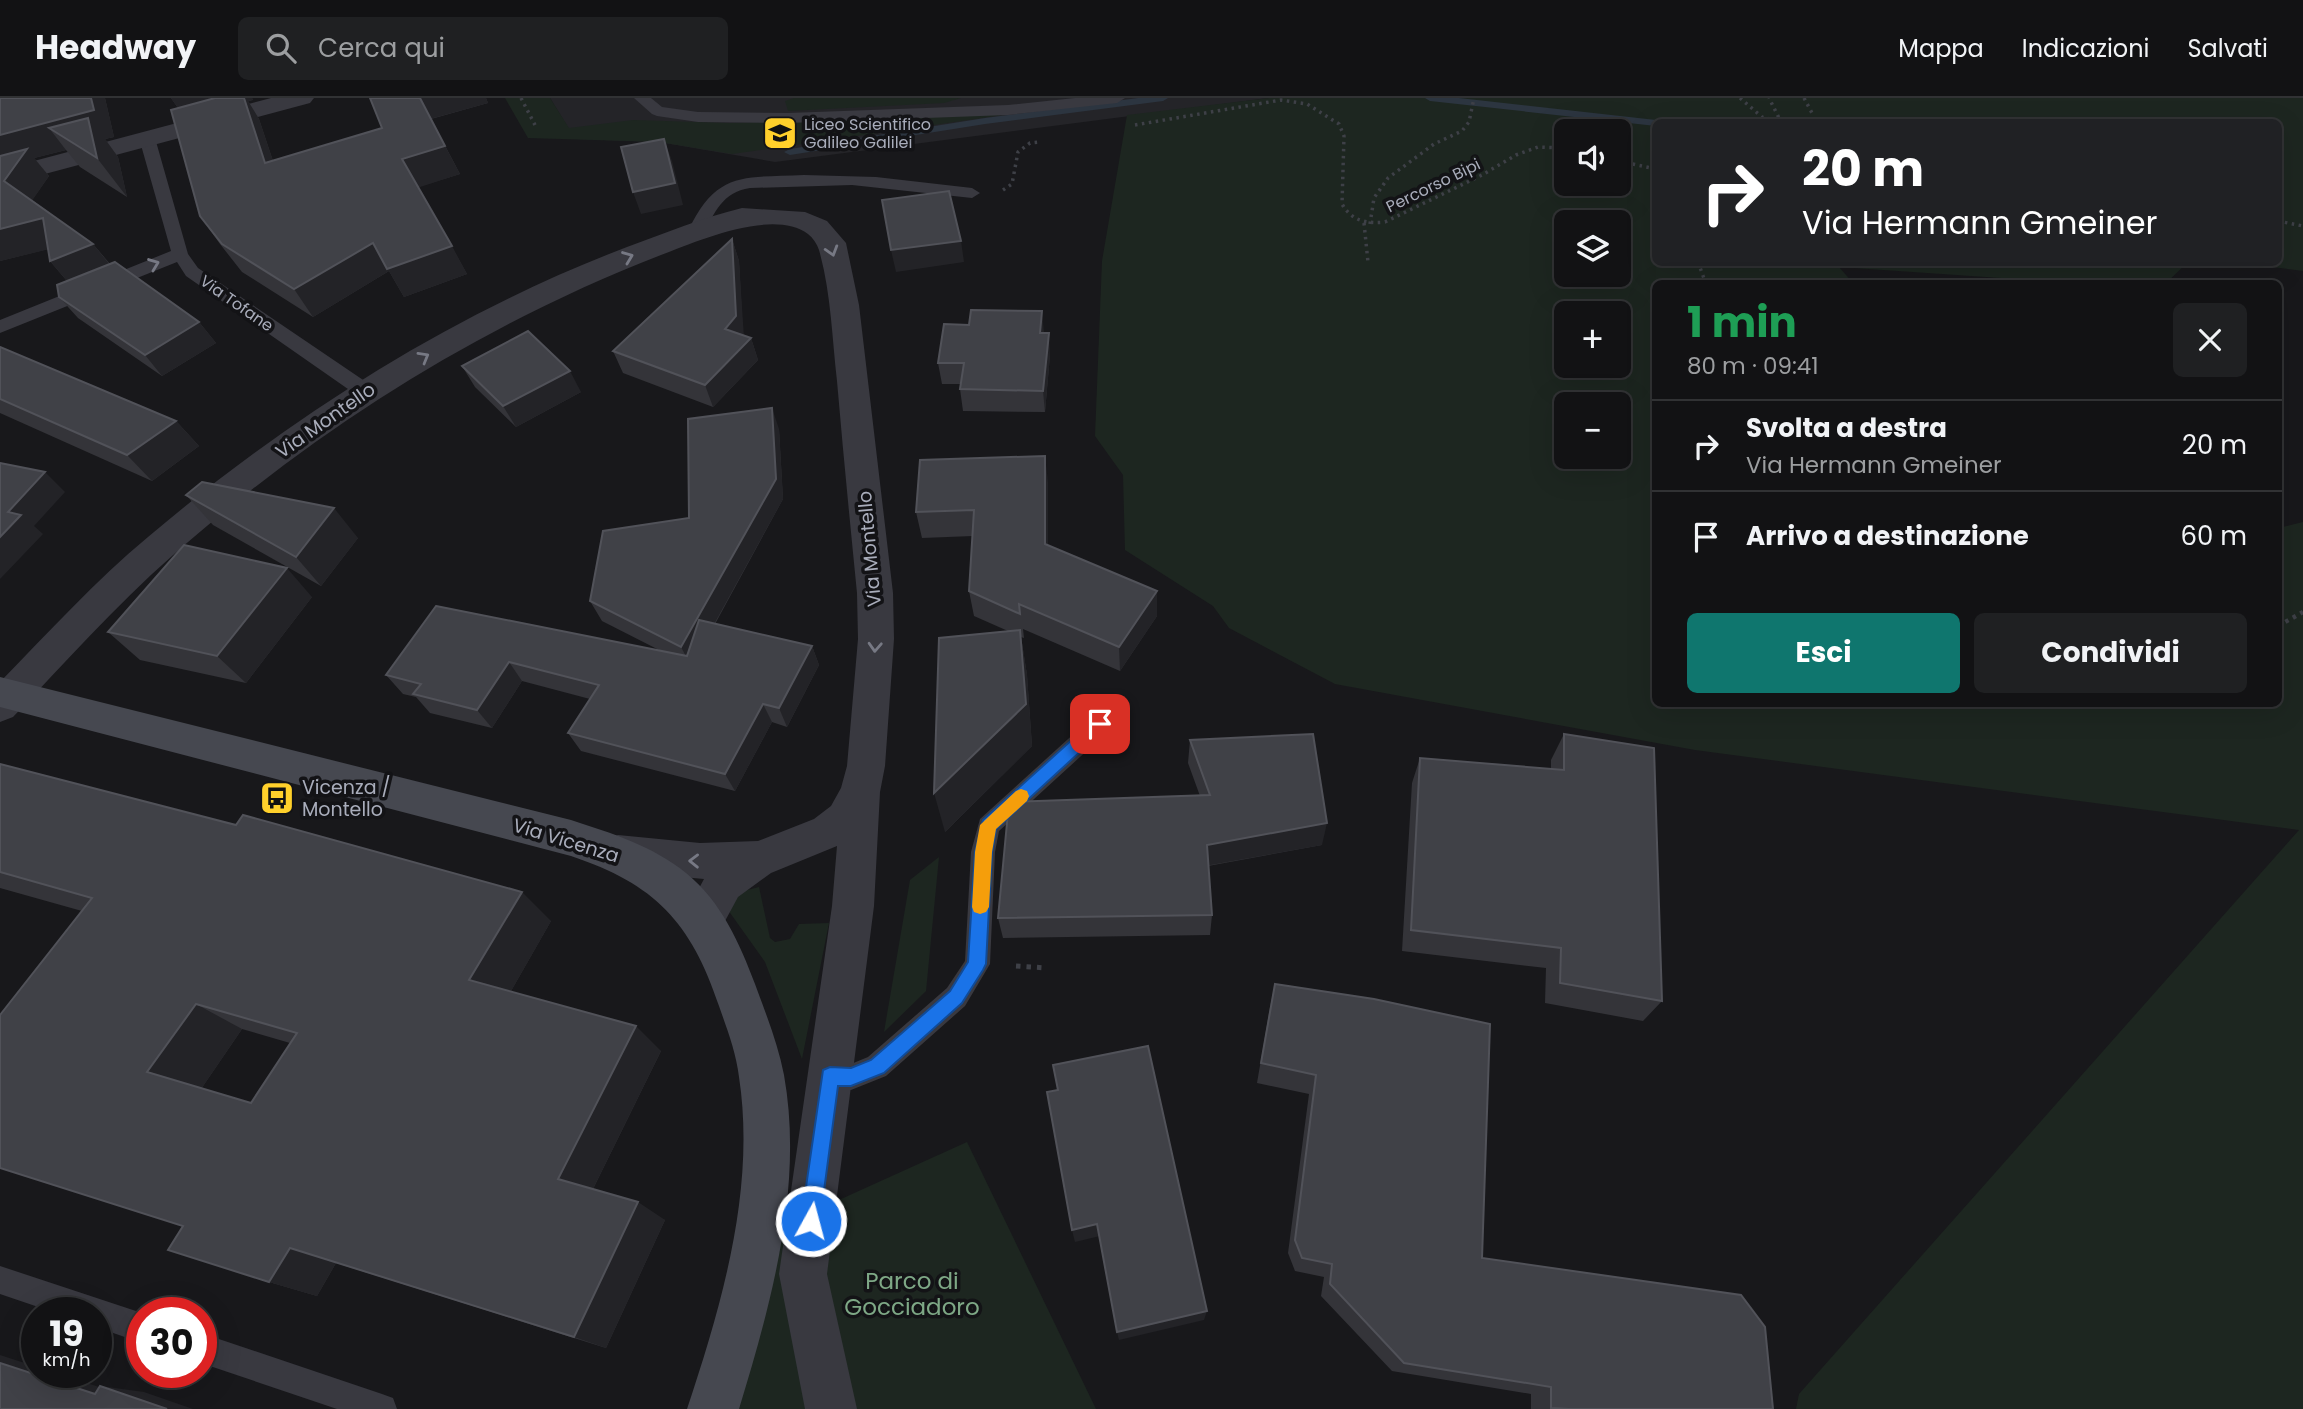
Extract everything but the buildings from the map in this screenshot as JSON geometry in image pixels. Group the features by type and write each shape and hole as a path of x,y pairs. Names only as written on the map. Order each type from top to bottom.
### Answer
{"main road":[{"name":"Via Vicenza","path":"4,698 571,838 618,853 662,878 683,896 703,920 721,953 749,1031 763,1083 767,1154 759,1230 713,1409"}],"street":[{"path":"0,178 301,98"},
{"name":"Via Montello","path":"4,698 159,547 257,468 365,391 497,315 575,278 695,231 743,217 794,218 817,227 832,243 844,305 875,593 876,639 868,750 860,792 845,818 813,838 758,859 723,884 703,920"},
{"path":"831,1409 803,1274 857,860 856,835 860,792"},
{"path":"813,838 834,842 857,860"},
{"name":"Via Montello","path":"618,853 700,861 758,859"}],"lane":[{"path":"642,98 657,111 698,117 788,118 1117,98"},
{"name":"Via Tofane","path":"147,138 180,254 192,272 365,391"},
{"path":"695,231 710,205 723,192 753,183 825,177 890,181 972,193"},
{"path":"0,327 94,286 180,254"},
{"path":"830,1076 851,1077 877,1067 956,997 977,964 983,852 988,825 1119,707"},
{"path":"0,1280 126,1323"},
{"path":"217,1353 382,1409"}],"path":[{"path":"521,98 535,125"},
{"path":"1740,98 1766,119"},
{"path":"1769,98 1778,119"},
{"path":"1804,98 1812,113 1812,119"},
{"path":"1370,224 1374,198 1388,178 1434,144 1462,131 1469,122 1474,99"},
{"name":"Percorso Bipi","path":"1131,126 1281,100 1307,104 1339,124 1344,136 1342,204 1355,221 1370,224 1385,222 1482,175 1516,155 1538,147 1554,148"},
{"path":"972,193 998,192 1012,184 1018,152 1030,143 1043,141"},
{"path":"1631,164 1652,168"},
{"path":"2282,222 2303,226"},
{"path":"1364,223 1368,262"},
{"path":"2282,624 2303,612"}],"shaded area":[{"name":"Liceo Scientifico Galileo Galilei","path":"550,98 1269,98 775,162 659,142 575,139"}],"green space":[{"path":"505,98 550,98 569,128 633,120 730,123 1010,114 732,154 659,142 528,138"},
{"path":"794,98 961,98 944,103 788,111 785,101"},
{"path":"1269,98 2303,98 2303,271 2264,266 2282,266 2282,119 1652,119 1652,266 2184,266 2169,280 2030,280 1839,267 1850,280 1652,280 1652,707 2282,707 2282,527 2303,522 2303,1409 1796,1409 1799,1394 2299,830 1695,750 1335,684 1229,628 1213,606 1125,550 1123,475 1095,436 1102,261 1127,115"},
{"path":"939,857 926,991 884,1032 910,880"},
{"path":"759,887 770,938 775,942 790,939 799,924 829,923 802,1059 765,962 728,910 740,892"},
{"name":"Parco di Gocciadoro","path":"967,1142 1096,1409 730,1409 777,1228"}],"waterway":[{"path":"790,152 985,121 1163,98"},
{"path":"1430,98 1652,123"}],"slow traffic":[{"path":"980,907 983,852 988,825 1021,796"}],"place":[{"name":"Liceo Scientifico Galileo Galilei","path":"780,133"},
{"name":"Vicenza / Montello","path":"277,798"}],"route":[{"path":"811,1221 830,1076 851,1077 877,1067 956,997 977,964 983,852 988,825 1100,724"}]}
